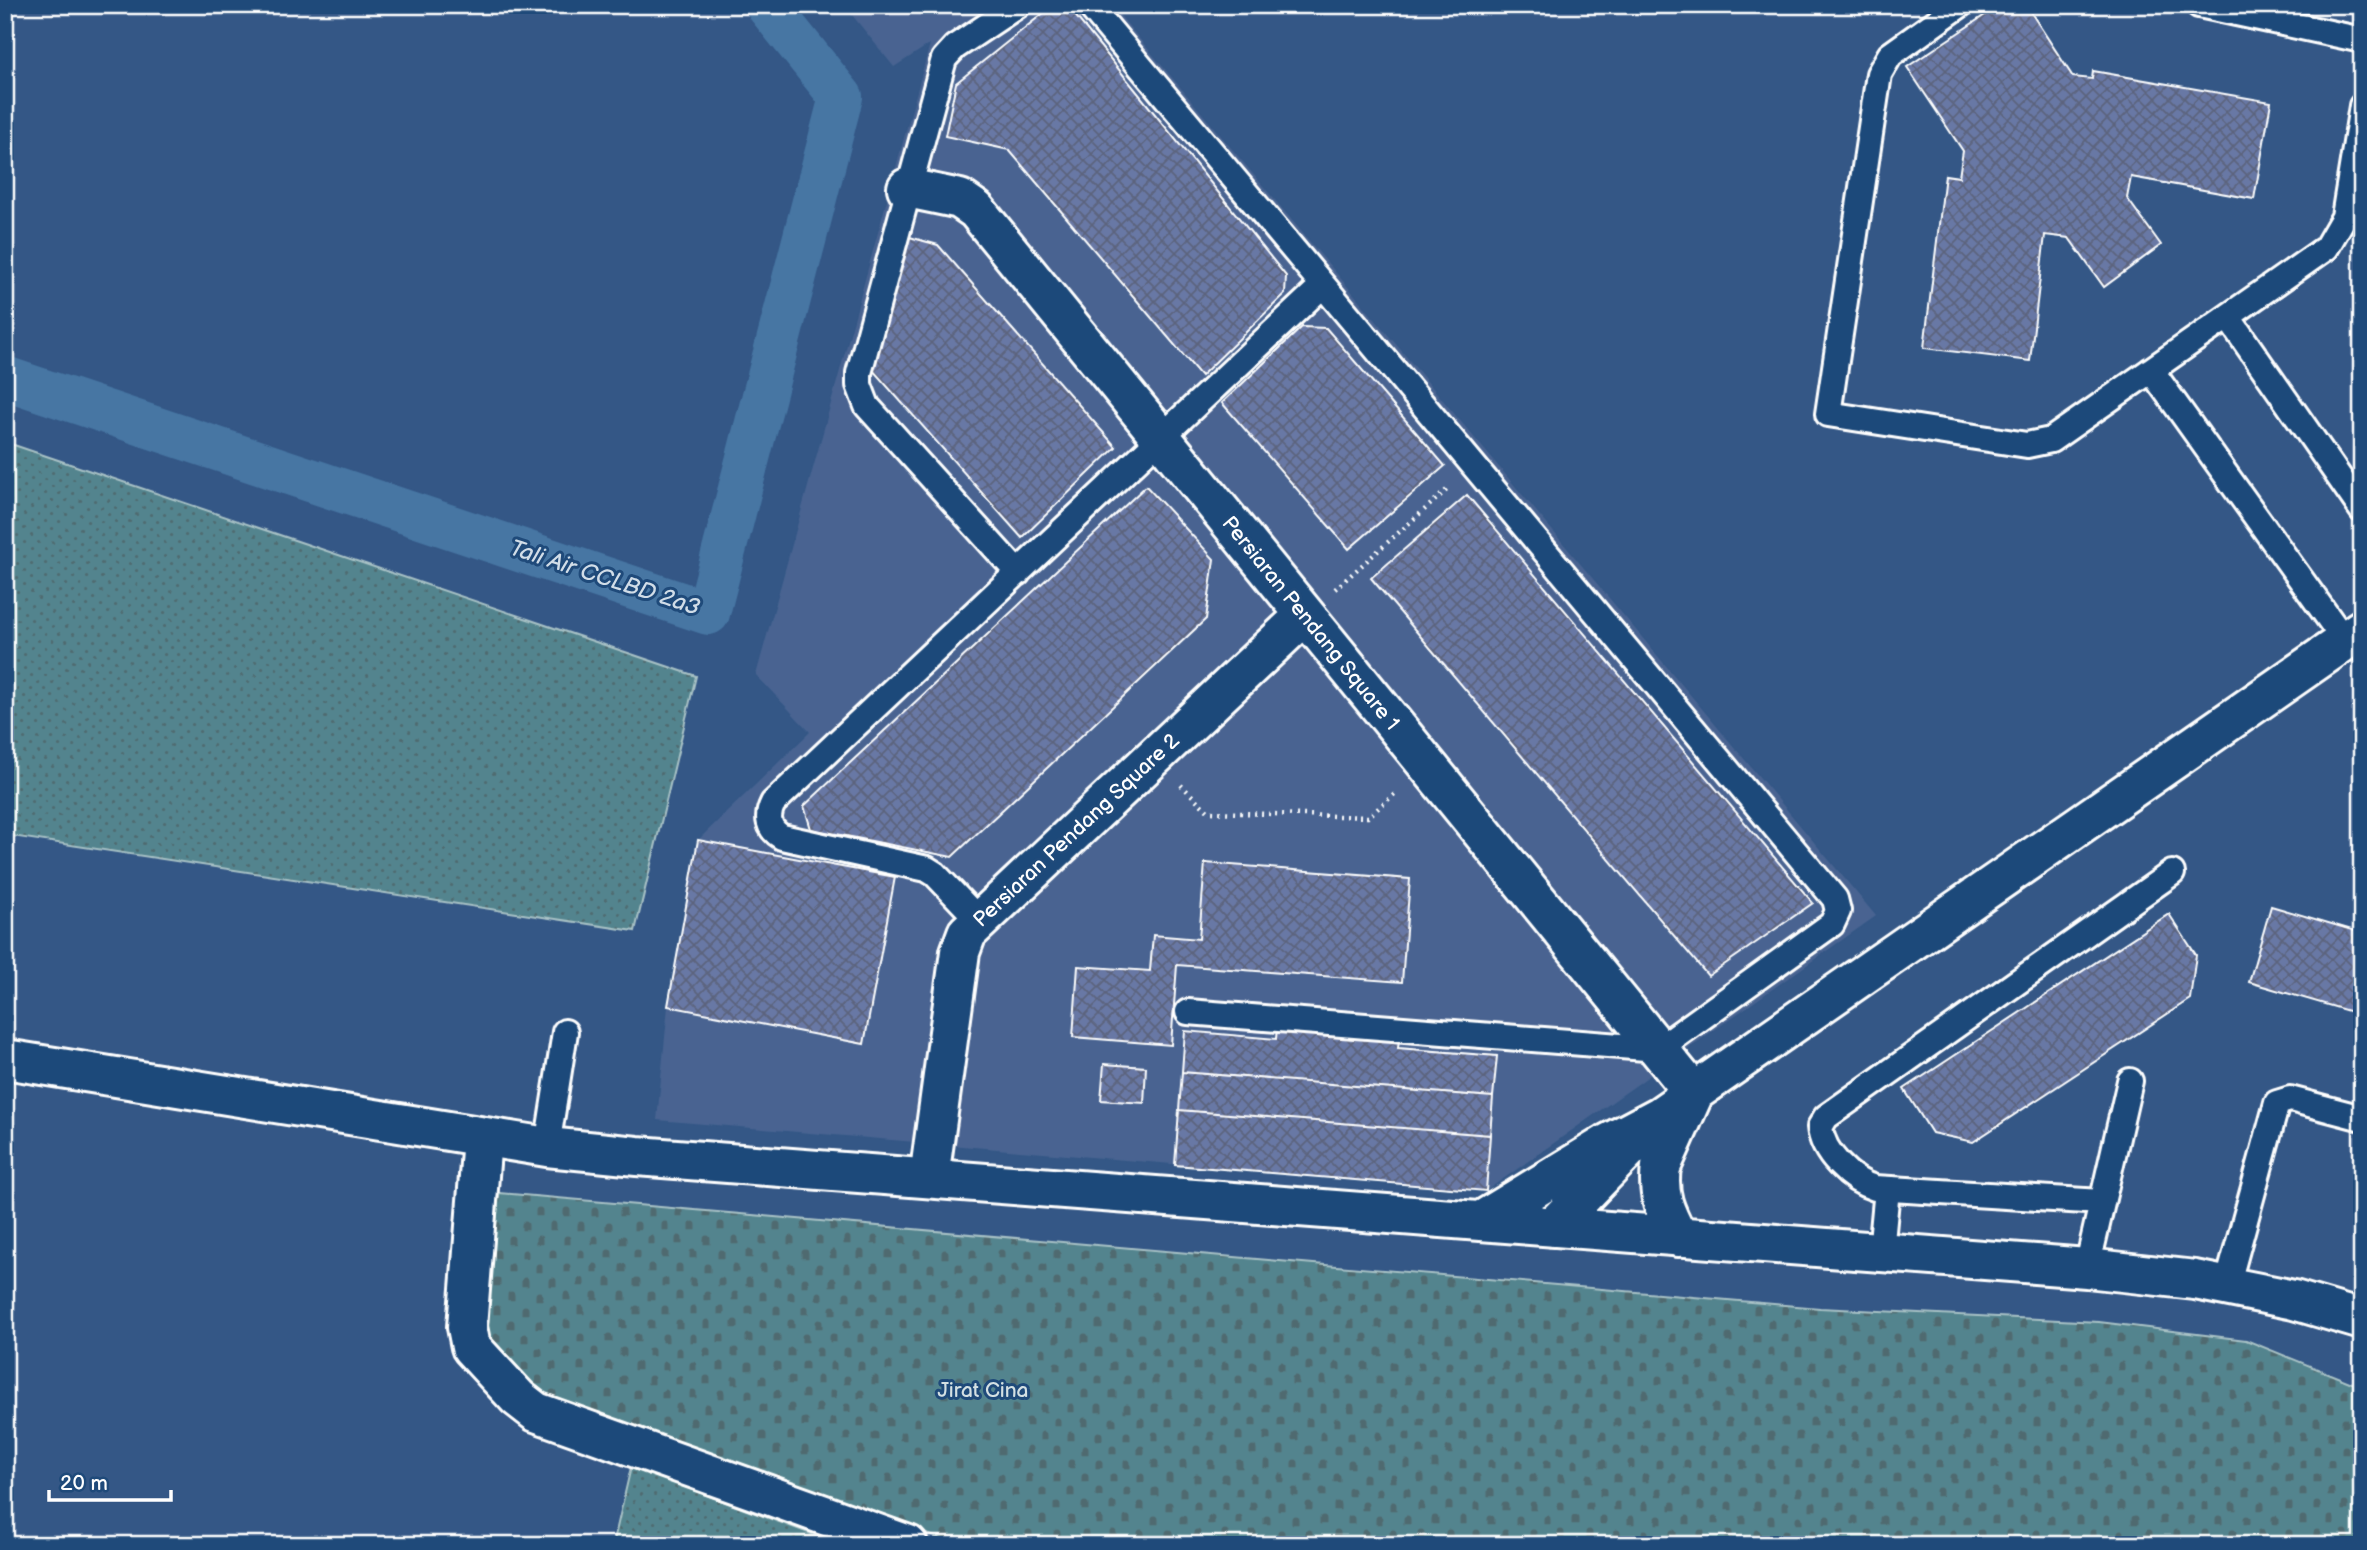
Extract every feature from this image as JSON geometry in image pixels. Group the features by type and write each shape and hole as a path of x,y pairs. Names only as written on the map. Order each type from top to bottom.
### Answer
{"street":[{"name":"Persiaran Pendang Square 1","path":"907,188 960,199 976,210 1694,1093"},
{"name":"Persiaran Pendang Square 2","path":"929,1178 960,952 967,933 1305,615"},
{"path":"1481,1221 1607,1144 1660,1116 2353,635"},
{"path":"5,1059 547,1147 2087,1268 2227,1286 2294,1300 2362,1320"},
{"path":"1678,1237 1662,1206 1661,1167 1694,1093"},
{"path":"1553,1227 1660,1116"},
{"path":"482,1138 467,1327 471,1348 518,1398 536,1412 908,1545"}],"lane":[{"path":"1018,5 955,47 944,59 861,360 861,396 867,406 1018,573"},
{"path":"1089,5 1837,905 1838,911 1832,924 1658,1049 1188,1012"},
{"path":"1960,5 1890,55 1879,74 1828,414 2039,445 2051,440 2326,248 2344,217 2362,106"},
{"path":"2199,5 2362,40"},
{"path":"979,920 927,869 782,837 774,832 769,823 769,811 773,803 1323,285"},
{"path":"2228,317 2362,510"},
{"path":"2151,370 2353,635"},
{"path":"2102,1202 1875,1188 1853,1179 1822,1139 1822,1121 2172,873"},
{"path":"547,1147 565,1032"},
{"path":"2087,1268 2130,1081"},
{"path":"2227,1286 2277,1102 2290,1099 2362,1118"},
{"path":"1881,1252 1887,1189"}],"path":[{"path":"1305,615 1474,467"},
{"path":"1152,758 1209,812 1368,817 1428,766"}],"shaded area":[{"path":"844,5 1111,5 1876,916 1486,1191 657,1120 668,1006 698,840 810,732 756,675 930,44 894,67"}],"green space":[{"path":"5,442 696,676 635,931 5,835"},
{"name":"Jirat Cina","path":"499,1193 1820,1308 2099,1322 2246,1340 2362,1387 2362,1545 958,1545 535,1395 485,1344"},
{"path":"631,1467 841,1545 613,1545"}],"building":[{"path":"2000,5 2026,5 2073,77 2092,79 2093,71 2271,102 2254,199 2131,177 2127,198 2161,245 2104,287 2069,238 2045,235 2030,361 1924,348 1945,175 1959,177 1963,151 1907,67"},
{"path":"1051,7 1070,9 1286,276 1285,294 1201,376 1009,150 945,136 956,83"},
{"path":"906,236 938,245 1116,447 1022,538 871,368"},
{"path":"1302,327 1326,328 1445,466 1349,549 1222,403"},
{"path":"1146,486 1214,559 1206,619 952,857 811,829 804,806"},
{"path":"1467,495 1813,903 1708,976 1371,578"},
{"path":"698,840 895,877 864,1044 668,1006"},
{"path":"1205,863 1410,879 1402,982 1177,965 1171,1045 1073,1037 1078,966 1150,971 1153,935 1199,939"},
{"path":"2271,906 2362,933 2362,1015 2249,982"},
{"path":"2169,914 2196,955 2190,999 1973,1142 1932,1133 1904,1089"},
{"path":"1277,1028 1399,1039 1398,1048 1497,1056 1493,1097 1182,1072 1185,1031 1276,1039"},
{"path":"1104,1064 1146,1067 1144,1103 1101,1100"},
{"path":"1182,1072 1493,1097 1490,1135 1179,1110"},
{"path":"1179,1110 1490,1135 1486,1191 1175,1165"}],"waterway":[{"name":"Tali Air CCLBD 2a3","path":"5,378 708,613 841,97 767,5"}]}
